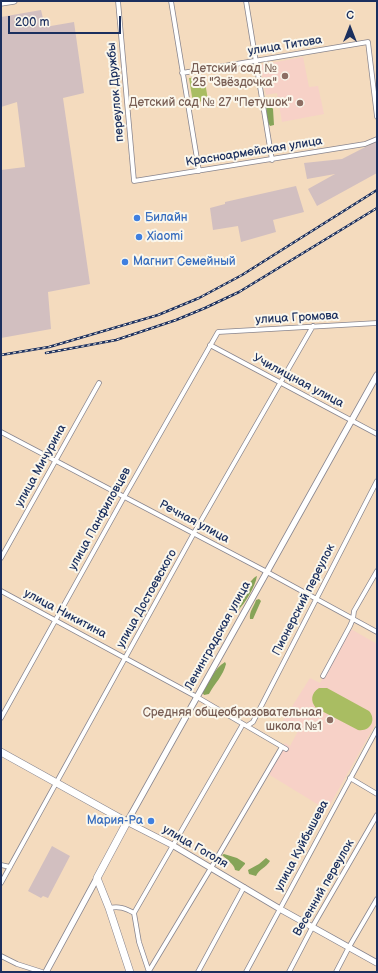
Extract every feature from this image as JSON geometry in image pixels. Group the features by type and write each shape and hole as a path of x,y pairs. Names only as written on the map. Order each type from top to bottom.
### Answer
{"main road":[{"name":"улица Гоголя","path":"1,752 127,822"},
{"name":"Ленинградская улица","path":"97,878 127,822"},
{"path":"97,878 109,908 130,972"}],"street":[{"path":"1,3 14,1"},
{"name":"переулок Дружбы","path":"118,1 134,181"},
{"path":"171,1 199,171"},
{"path":"246,1 272,160"},
{"name":"улица Титова","path":"182,73 368,42 377,117"},
{"name":"Красноармейская улица","path":"134,181 365,144 377,139"},
{"name":"улица Громова","path":"218,332 313,326 377,324"},
{"name":"улица Достоевского","path":"1,883 194,533 313,326"},
{"name":"улица Панфиловцев","path":"1,718 218,332"},
{"name":"Училищная улица","path":"210,345 377,434"},
{"name":"Ленинградская улица","path":"127,822 377,375"},
{"name":"улица Мичурина","path":"1,558 99,383"},
{"name":"Речная улица","path":"1,432 194,533 377,632"},
{"name":"Пионерский переулок","path":"134,913 245,725 253,722 377,481"},
{"path":"323,676 353,619 354,611 377,571"},
{"name":"улица Никитина","path":"1,592 197,697 284,748 212,868"},
{"name":"улица Куйбышева","path":"246,972 377,729"},
{"path":"350,778 377,794"},
{"name":"Весенний переулок","path":"289,972 312,927 377,815"},
{"name":"улица Гоголя","path":"127,822 174,846 312,927 377,963"},
{"path":"1,865 10,867"},
{"path":"149,972 212,868"},
{"name":"Ленинградская улица","path":"46,972 97,878"},
{"path":"198,972 244,887"},
{"path":"336,972 377,899"},
{"path":"109,908 116,906 125,908 134,913 139,942 149,972"},
{"path":"1,956 17,964 42,972"}],"shaded area":[{"path":"41,10 45,27 74,22 84,93 63,98 90,284 48,292 51,329 1,338 1,170 25,167 17,102 1,107 1,17"},
{"path":"303,57 309,87 318,86 324,114 282,122 277,93 266,95 260,65"},
{"path":"377,141 377,173 317,206 308,189 335,174 307,179 304,163 342,159"},
{"path":"296,186 304,212 273,220 276,232 241,242 238,226 213,230 210,208 225,204 225,202"},
{"name":"Средняя общеобразовательная школа №1","path":"351,629 377,644 377,721 327,810 268,774 285,743 290,746 298,731 289,725 287,728 281,724 310,678 320,683"},
{"path":"52,846 70,856 48,898 43,896 41,898 28,891"}],"green space":[{"path":"204,76 208,100 193,103 189,78"},
{"path":"266,102 268,102 273,109 274,125 270,126 267,121"},
{"path":"257,576 249,595 240,608 236,611 247,586"},
{"path":"259,599 261,601 253,619 250,619 250,614 256,600"},
{"path":"225,662 225,668 221,676 209,694 204,695 202,692 212,676"},
{"path":"319,688 327,688 369,711 372,718 371,725 366,729 358,730 316,708 312,697 314,692"},
{"path":"224,854 237,858 245,864 239,871 235,870 232,864 222,855"},
{"path":"266,858 270,861 256,876 249,874 248,870"}],"railway":[{"path":"1,355 49,347 158,315 199,298 242,275 377,190"},
{"path":"46,353 116,340 176,320 205,308 239,292 377,208"}],"place":[{"name":"Детский сад № 25 \"Звёздочка\"","path":"285,76"},
{"name":"Детский сад № 27 \"Петушок\"","path":"300,103"},
{"name":"Билайн","path":"137,218"},
{"name":"Xiaomi","path":"139,237"},
{"name":"Магнит Семейный","path":"125,262"},
{"name":"Средняя общеобразовательная школа №1","path":"330,720"},
{"name":"Мария-Ра","path":"151,821"}]}
